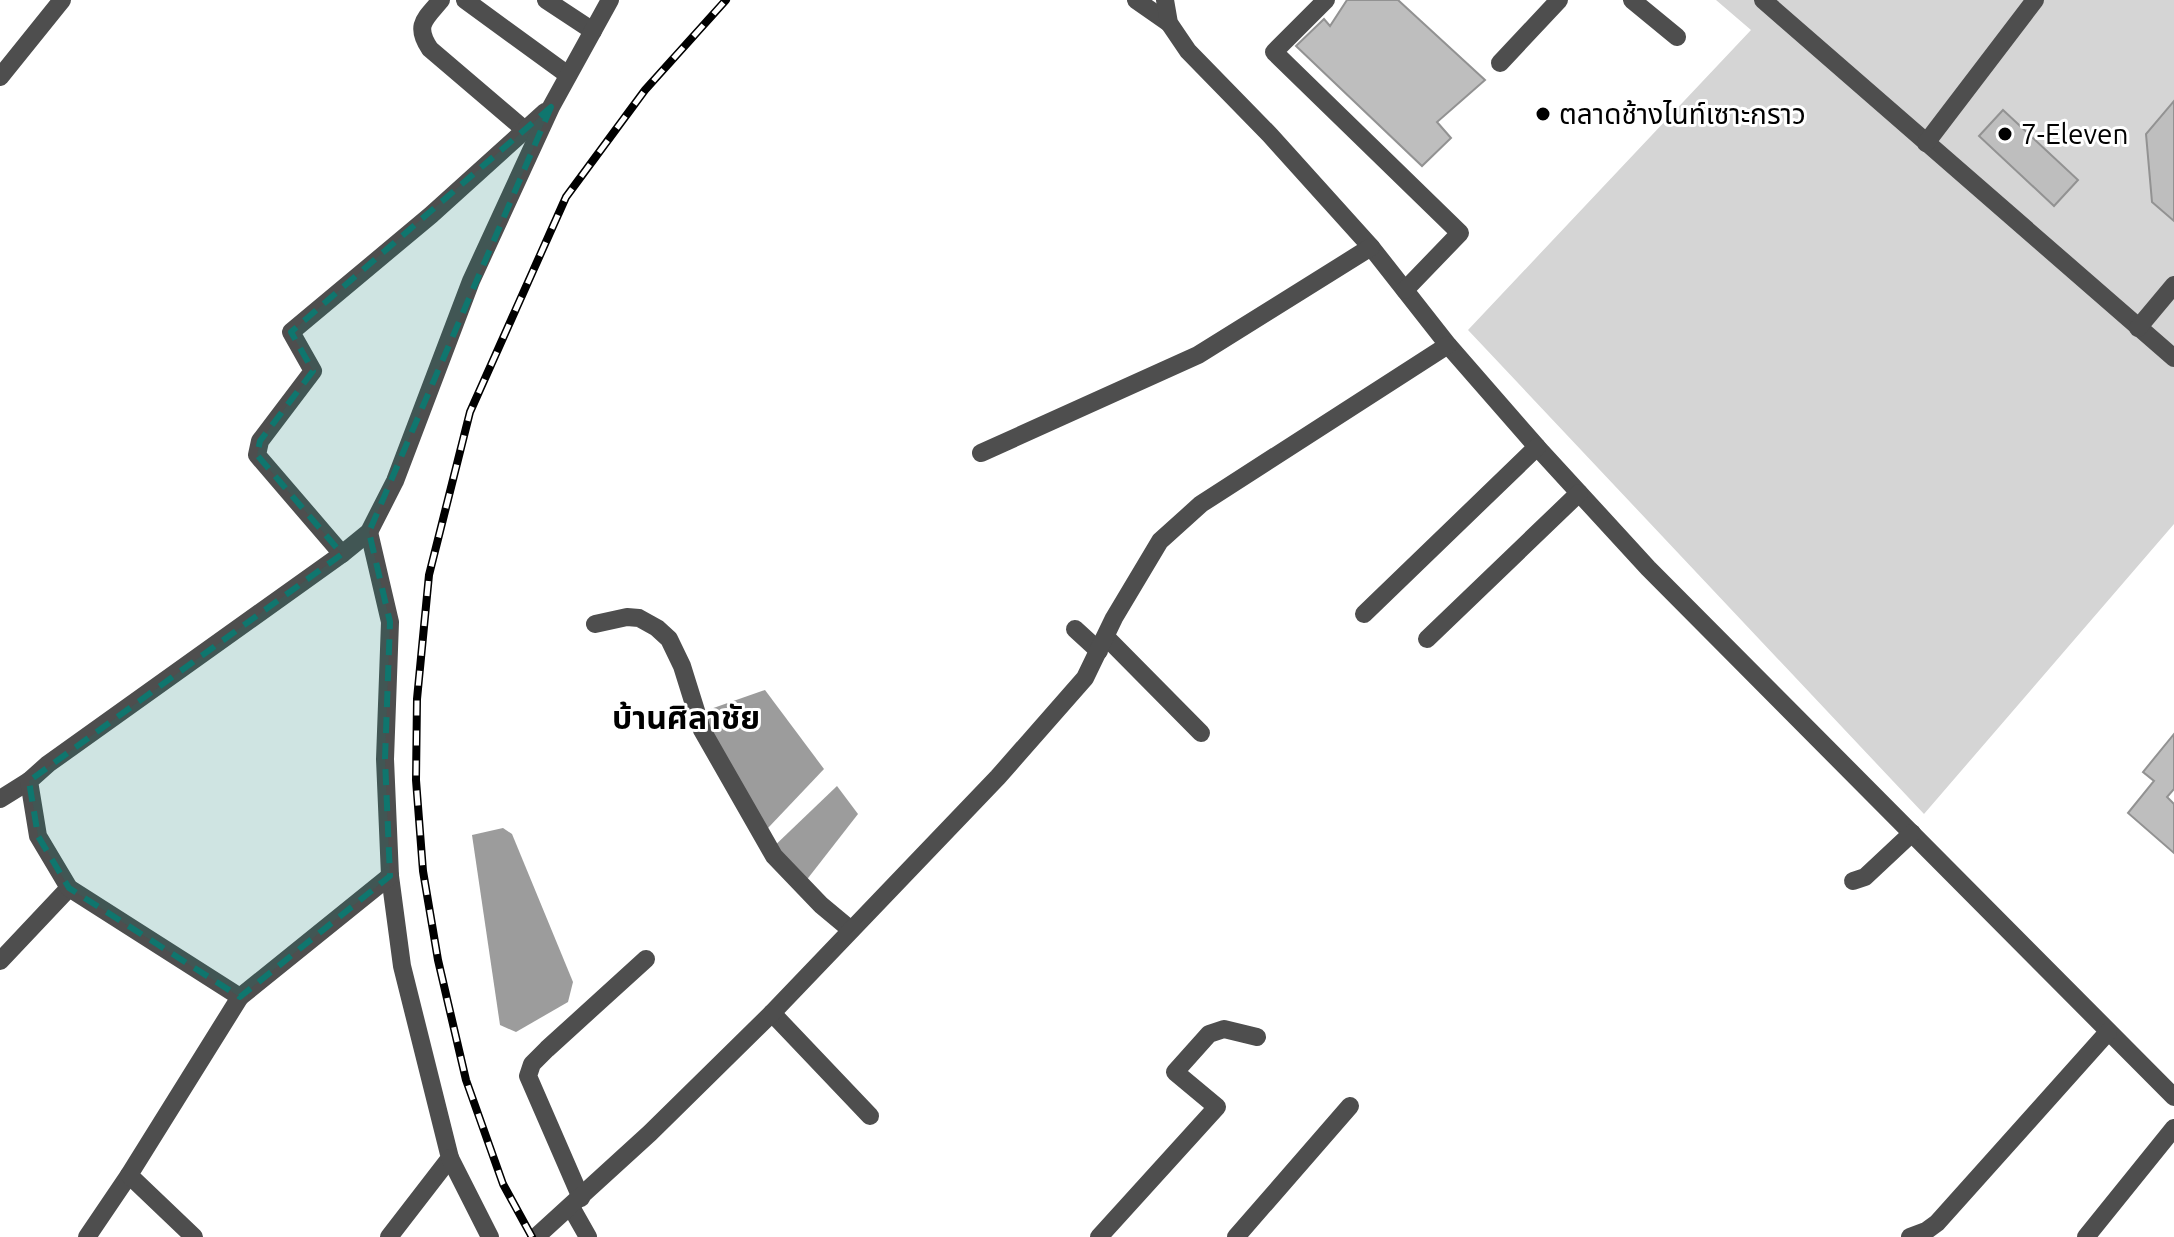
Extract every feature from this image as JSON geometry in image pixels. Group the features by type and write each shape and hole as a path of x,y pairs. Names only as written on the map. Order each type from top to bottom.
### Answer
{"street":[{"path":"0,77 62,0"},
{"path":"441,0 423,21 421,36 430,49 525,130"},
{"path":"465,0 568,75"},
{"path":"546,0 593,31"},
{"path":"0,799 29,781 48,764 369,532 395,481 471,281 551,107 610,0"},
{"path":"1136,0 1169,23 1188,51 1270,135 1371,247 1448,345 1648,568 2174,1097"},
{"path":"1165,0 1169,23"},
{"path":"1326,0 1274,52 1460,233 1405,290"},
{"path":"1500,63 1559,0"},
{"path":"1632,0 1677,37"},
{"path":"1763,0 2174,358"},
{"path":"1926,143 2035,0"},
{"path":"342,554 257,455 260,441 313,371 291,332 431,215 551,107"},
{"path":"981,453 1198,355 1371,247"},
{"path":"2138,328 2174,285"},
{"path":"536,1237 650,1133 772,1013 998,777 1085,678 1160,541 1201,504 1448,345"},
{"path":"1364,614 1537,447"},
{"path":"1427,639 1579,493"},
{"path":"369,532 390,622 385,759 390,876 402,966 450,1158 490,1237"},
{"path":"595,624 627,617 639,618 669,639 682,666 702,730 774,856 821,905 851,930"},
{"path":"1075,629 1102,644 1201,733"},
{"path":"29,781 38,836 69,888 240,997"},
{"path":"1853,881 1865,877 1912,833"},
{"path":"87,1237 240,997 390,876"},
{"path":"0,961 69,888"},
{"path":"588,1237 528,1076 532,1064 547,1049 646,959"},
{"path":"772,1013 870,1116"},
{"path":"1099,1237 1217,1107 1175,1072 1209,1034 1224,1029 1257,1037"},
{"path":"1910,1237 1937,1223 2108,1032"},
{"path":"1236,1237 1350,1106"},
{"path":"2086,1237 2174,1128"},
{"path":"389,1237 450,1158"},
{"path":"129,1175 194,1237"}],"highlighted area":[{"path":"551,107 369,532 390,622 385,759 390,876 240,997 69,888 38,836 29,781 342,554 257,455 260,441 313,371 291,332"}],"shaded area":[{"path":"1716,0 2174,0 2174,524 1924,814 1468,330 1751,30"},
{"path":"765,690 824,769 768,828 704,737 702,712"},
{"path":"837,786 858,814 798,891 767,853"},
{"path":"503,828 512,834 573,982 568,1002 516,1032 500,1025 472,835"}],"building":[{"path":"1347,0 1398,0 1485,80 1437,122 1451,138 1422,166 1296,46 1324,19 1330,26"},
{"path":"2174,101 2174,221 2152,202 2146,134"},
{"path":"2003,110 2078,180 2054,206 1979,136"},
{"path":"2174,734 2174,789 2167,797 2174,804 2174,853 2128,813 2154,781 2143,772"}],"railway":[{"path":"532,1237 503,1184 466,1080 438,960 423,871 416,780 417,699 429,575 470,412 566,197 645,90 726,0"}],"place":[{"name":"ตลาดช้างไนท์เซาะกราว","path":"1543,114"},
{"name":"7-Eleven","path":"2005,134"}],"district":[{"name":"บ้านศิลาชัย","path":"686,718"}]}
